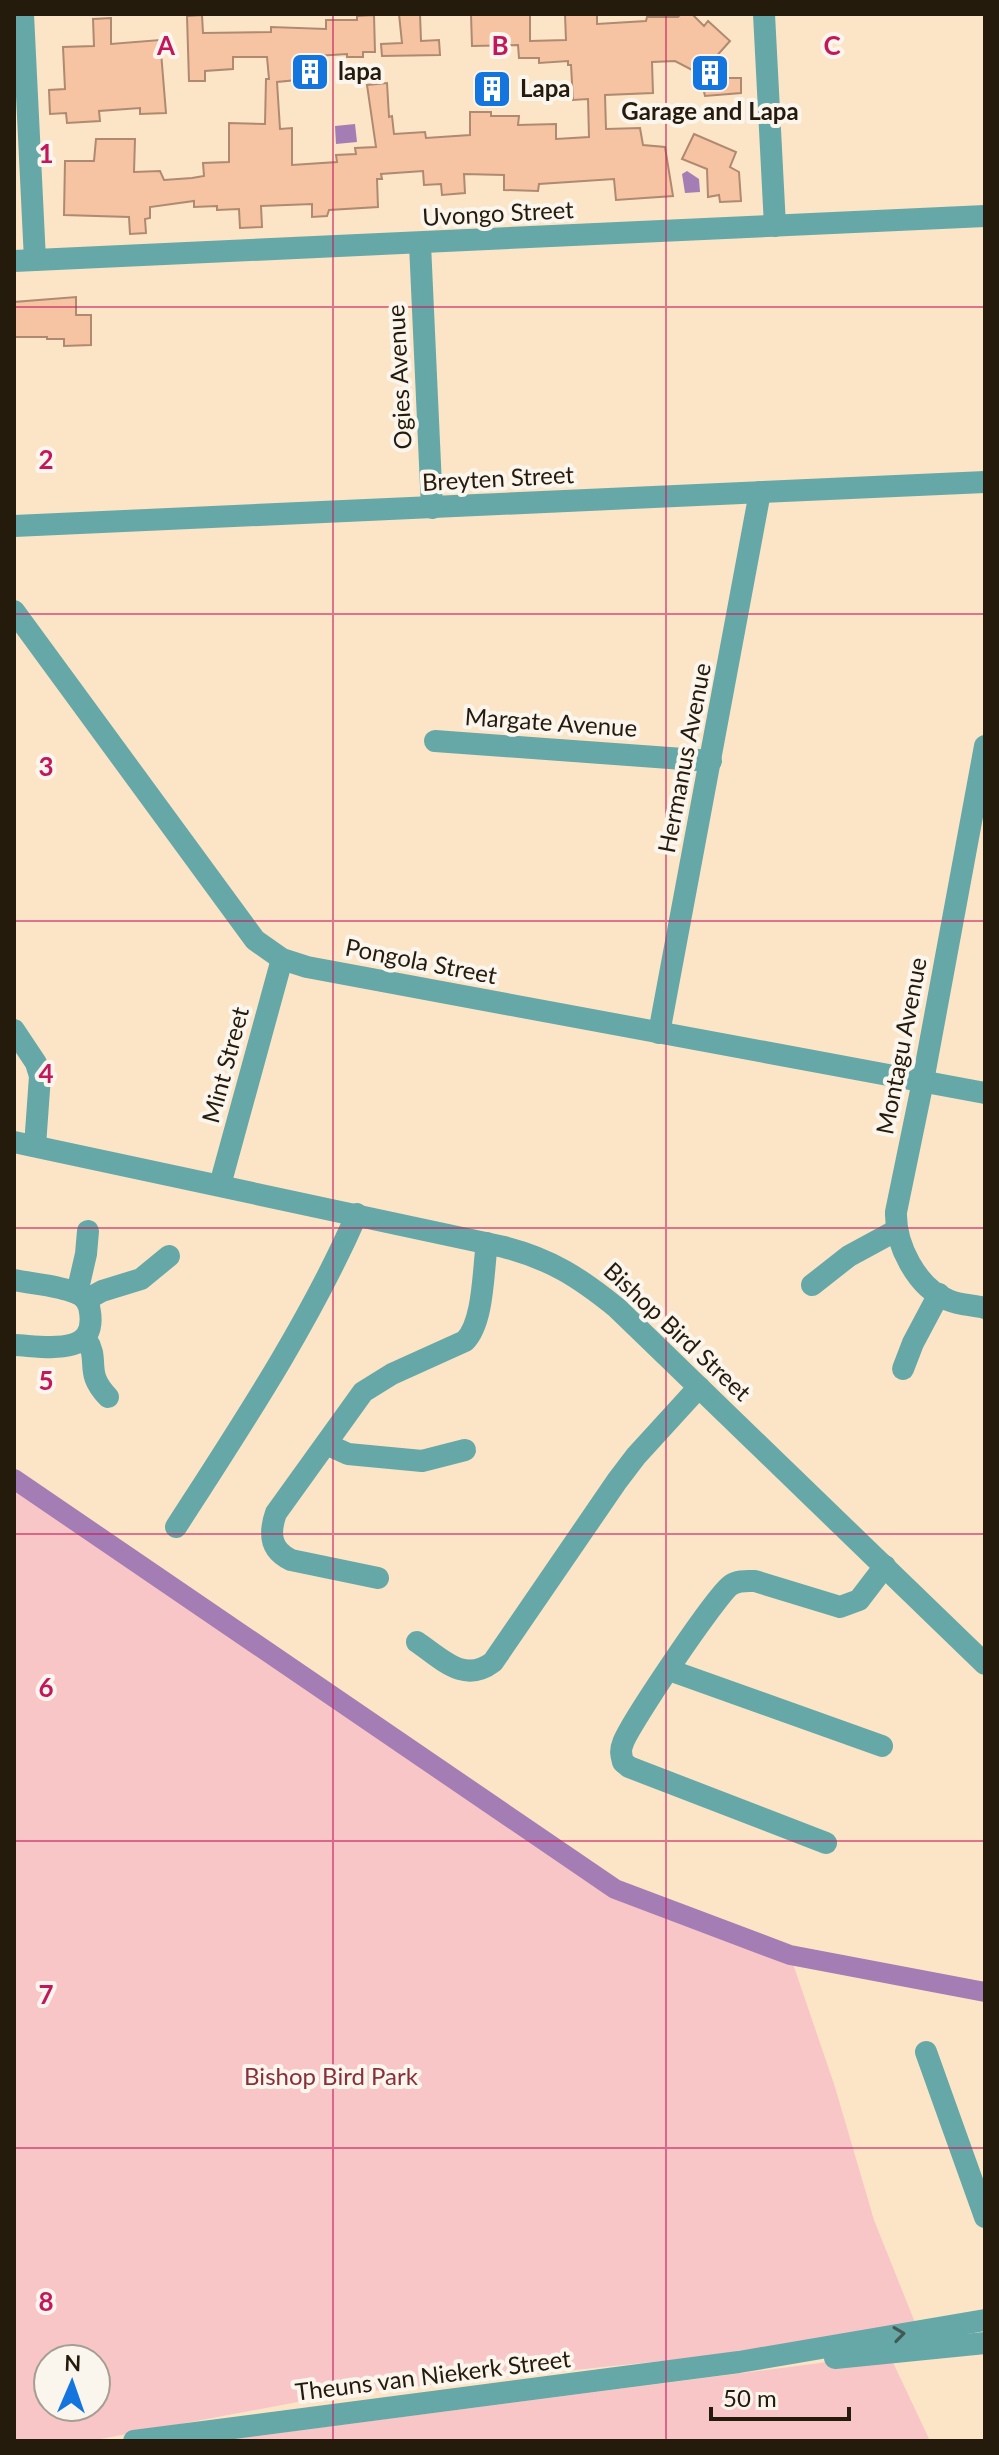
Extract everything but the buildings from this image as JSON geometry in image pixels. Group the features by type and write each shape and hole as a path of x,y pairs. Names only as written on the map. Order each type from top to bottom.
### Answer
{"street":[{"path":"23,14 25,260"},
{"path":"764,14 775,226"},
{"name":"Uvongo Street","path":"25,260 985,216"},
{"name":"Ogies Avenue","path":"420,244 432,508"},
{"name":"Breyten Street","path":"14,526 985,482"},
{"name":"Hermanus Avenue","path":"659,1033 760,492"},
{"name":"Pongola Street","path":"14,611 255,940 282,959 323,970 985,1093"},
{"name":"Margate Avenue","path":"435,741 711,761"},
{"name":"Montagu Avenue","path":"985,746 896,1212 898,1240 929,1288 948,1300 985,1308"},
{"name":"Mint Street","path":"220,1185 282,959"},
{"path":"14,1030 36,1063 40,1076 21,1146"},
{"name":"Bishop Bird Street","path":"21,1146 357,1214 487,1243 558,1265 617,1308 985,1664"},
{"path":"176,1527 252,1409 341,1252 357,1214"},
{"path":"812,1285 849,1256 897,1230"},
{"path":"14,1345 77,1345 86,1339 90,1312 82,1297 88,1231"},
{"path":"378,1578 291,1560 281,1555 273,1545 271,1526 276,1513 363,1392 470,1337 476,1324 487,1243"},
{"path":"14,1280 82,1297 141,1279 169,1256"},
{"path":"903,1369 939,1294"},
{"path":"86,1339 91,1346 93,1377 108,1397"},
{"path":"417,1642 461,1671 482,1671 493,1662 617,1481 699,1387"},
{"path":"326,1444 348,1454 422,1461 465,1450"},
{"path":"826,1843 629,1767 623,1762 623,1743 669,1670 720,1596 732,1584 742,1580 755,1581 840,1607 859,1600 885,1566"},
{"path":"669,1670 882,1746"},
{"path":"926,2052 985,2217"},
{"path":"962,2154 985,2150"},
{"name":"Theuns van Niekerk Street","path":"134,2441 739,2362 985,2320"},
{"name":"Theuns van Niekerk Street","path":"739,2362 773,2364 981,2350"}],"green space":[{"name":"Bishop Bird Park","path":"14,1479 615,1889 790,1955 835,2087 874,2220 916,2325 815,2345 335,2395 90,2441 14,2441"},
{"path":"889,2354 930,2441 217,2441"}],"shaded area":[{"path":"355,124 357,142 336,144 335,126"},
{"path":"687,171 699,179 700,192 685,193 682,174"}],"waterway":[{"path":"14,1479 615,1889 790,1955 985,1992"}],"place":[{"name":"lapa","path":"310,72"},
{"name":"Garage and Lapa","path":"710,73"},
{"name":"Lapa","path":"492,89"}]}
